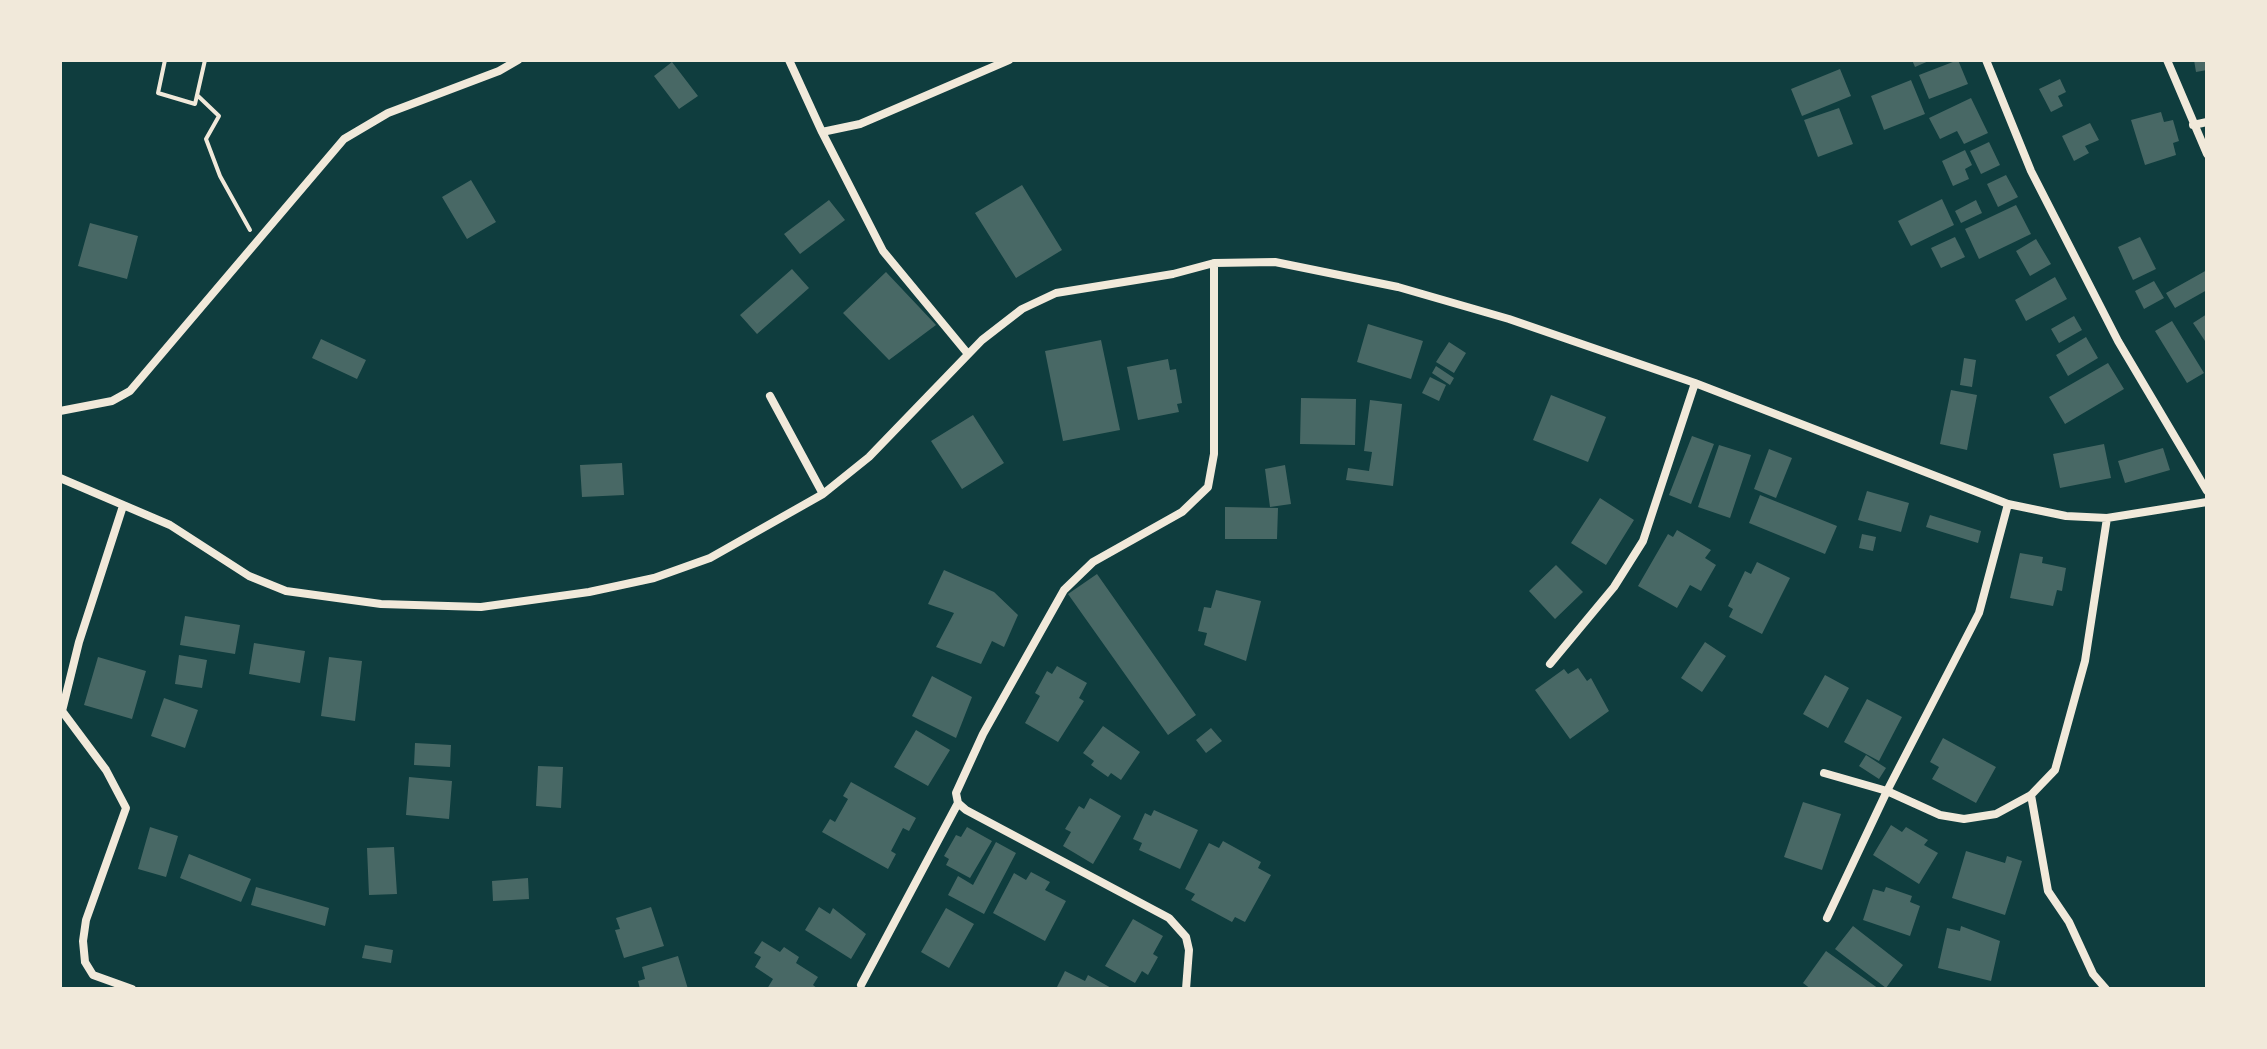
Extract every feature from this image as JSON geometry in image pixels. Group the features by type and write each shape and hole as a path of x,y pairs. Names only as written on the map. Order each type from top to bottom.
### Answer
{"street":[{"path":"60,411 112,401 130,391 344,139 388,113 499,71 518,60"},
{"path":"789,60 883,251 968,354"},
{"path":"822,132 860,124 1009,60"},
{"path":"1986,60 2031,171 2118,341 2207,491"},
{"path":"2167,60 2207,154"},
{"path":"2193,125 2207,122"},
{"path":"60,478 170,525 249,576 286,591 381,604 481,607 589,592 654,578 710,558 823,494 869,457 968,354 1022,309 1056,293 1173,274 1214,263 1275,262 1398,287 1509,319 1695,383 2008,504 2066,516 2107,518 2207,502"},
{"path":"861,985 958,803 956,793 983,734 1064,590 1093,562 1182,512 1208,487 1214,454 1214,263"},
{"path":"1550,664 1614,587 1643,541 1695,383"},
{"path":"770,396 823,494"},
{"path":"1827,918 1887,791 1979,613 2008,504"},
{"path":"123,506 79,642 62,711 106,770 126,808 86,920 83,941 85,962 93,975 132,989"},
{"path":"1824,773 1887,791 1940,815 1964,819 1996,814 2031,795 2055,770 2085,661 2107,518"},
{"path":"2031,795 2048,891 2069,922 2093,974 2106,989"},
{"path":"958,803 1074,870 1169,918 1186,937 1189,950 1186,989"}],"path":[{"path":"165,60 158,93 195,104 205,60"},
{"path":"197,95 219,116 206,139 220,176 256,240"}],"building":[{"path":"1912,60 1931,60 1915,67"},
{"path":"1958,60 1968,84 1929,99 1919,75"},
{"path":"2194,60 2207,60 2207,70 2196,72"},
{"path":"672,62 698,96 679,109 654,76"},
{"path":"1840,69 1851,96 1802,116 1791,89"},
{"path":"2060,79 2066,92 2058,96 2063,106 2051,112 2039,89"},
{"path":"1911,80 1925,114 1884,130 1871,96"},
{"path":"1971,98 1988,133 1964,144 1957,131 1940,139 1929,118"},
{"path":"1839,108 1853,144 1818,157 1804,120"},
{"path":"2161,112 2164,122 2173,120 2179,141 2173,143 2176,155 2145,165 2131,120"},
{"path":"2090,123 2099,140 2085,146 2089,153 2074,161 2062,136"},
{"path":"1989,142 2000,165 1981,174 1970,151"},
{"path":"1965,150 1972,165 1965,169 1969,179 1953,186 1942,161"},
{"path":"2006,175 2018,197 1998,207 1987,184"},
{"path":"471,180 496,222 467,239 442,197"},
{"path":"1022,185 1062,250 1016,278 975,213"},
{"path":"1942,199 1954,225 1911,246 1898,221"},
{"path":"829,200 845,220 800,254 784,234"},
{"path":"1976,200 1982,213 1961,223 1955,211"},
{"path":"2016,205 2031,234 1979,259 1965,229"},
{"path":"90,223 138,236 127,279 78,266"},
{"path":"1955,237 1965,257 1941,268 1931,248"},
{"path":"2140,237 2156,269 2133,280 2118,247"},
{"path":"2036,239 2051,264 2030,276 2016,251"},
{"path":"792,269 809,288 757,334 740,315"},
{"path":"2207,270 2207,290 2175,308 2166,293"},
{"path":"886,272 936,325 889,360 843,313"},
{"path":"2055,277 2067,299 2026,321 2015,300"},
{"path":"2154,281 2164,298 2144,309 2135,291"},
{"path":"2207,314 2207,344 2193,323"},
{"path":"2074,316 2082,330 2059,343 2051,329"},
{"path":"2172,321 2204,373 2187,383 2155,331"},
{"path":"1368,324 1423,341 1411,379 1357,362"},
{"path":"2086,337 2098,358 2068,376 2056,355"},
{"path":"321,339 366,360 357,379 312,358"},
{"path":"1101,340 1120,430 1063,441 1045,351"},
{"path":"1449,342 1466,353 1454,373 1436,362"},
{"path":"1964,358 1976,360 1972,387 1960,385"},
{"path":"1168,359 1170,370 1176,369 1182,403 1177,404 1179,412 1138,420 1127,367"},
{"path":"2108,363 2124,389 2065,424 2049,397"},
{"path":"1436,366 1454,378 1450,385 1432,373"},
{"path":"1430,377 1446,385 1439,401 1422,393"},
{"path":"1951,390 1977,395 1967,450 1940,444"},
{"path":"1551,395 1606,417 1588,462 1533,440"},
{"path":"1301,398 1356,399 1355,445 1300,444"},
{"path":"1370,400 1402,404 1393,486 1346,480 1348,468 1369,471 1372,452 1364,451"},
{"path":"973,415 1004,463 962,489 931,441"},
{"path":"1692,436 1714,444 1691,504 1669,495"},
{"path":"2104,444 2111,478 2060,488 2053,454"},
{"path":"1719,445 1751,455 1730,518 1698,507"},
{"path":"2163,448 2170,470 2125,483 2118,461"},
{"path":"1769,449 1792,458 1776,498 1754,489"},
{"path":"622,463 624,495 582,497 580,465"},
{"path":"1285,465 1291,504 1270,507 1265,469"},
{"path":"1867,491 1909,503 1901,532 1858,520"},
{"path":"1760,495 1837,526 1825,554 1749,523"},
{"path":"1600,498 1634,520 1606,565 1571,543"},
{"path":"1225,507 1278,508 1277,539 1225,539"},
{"path":"1930,515 1981,531 1978,543 1926,527"},
{"path":"1677,530 1711,550 1705,558 1716,565 1701,591 1690,585 1677,608 1638,586 1668,534 1673,537"},
{"path":"1862,534 1876,537 1873,551 1859,548"},
{"path":"2020,553 2043,557 2042,563 2066,568 2062,591 2057,590 2053,606 2010,598"},
{"path":"1757,562 1790,578 1762,634 1729,617 1733,609 1728,606 1745,571 1751,574"},
{"path":"1556,565 1583,592 1555,619 1529,591"},
{"path":"944,570 994,592 1018,615 1004,647 992,641 981,664 936,647 954,613 928,604"},
{"path":"1097,574 1196,715 1168,735 1068,594"},
{"path":"1216,590 1261,601 1246,661 1204,645 1207,633 1198,631 1204,607 1211,608"},
{"path":"185,616 240,625 235,654 180,645"},
{"path":"1705,642 1726,656 1702,692 1681,678"},
{"path":"254,643 305,651 300,683 249,674"},
{"path":"179,655 207,660 202,688 175,684"},
{"path":"98,657 146,671 132,719 84,705"},
{"path":"329,657 362,661 355,721 321,716"},
{"path":"1057,666 1087,683 1079,698 1084,701 1058,742 1025,723 1040,696 1035,693 1047,671 1052,674"},
{"path":"1578,668 1587,681 1591,678 1609,711 1570,739 1535,690 1564,669 1568,674"},
{"path":"1825,675 1849,688 1828,728 1803,714"},
{"path":"932,676 972,697 956,738 912,716"},
{"path":"164,698 198,710 185,748 151,736"},
{"path":"1867,699 1902,717 1879,761 1844,742"},
{"path":"1103,726 1140,752 1121,780 1111,773 1108,777 1091,765 1094,761 1083,753"},
{"path":"1211,728 1222,741 1206,753 1196,740"},
{"path":"916,730 950,750 928,786 894,767"},
{"path":"1943,738 1996,767 1976,803 1932,779 1939,767 1930,762"},
{"path":"415,743 451,745 450,767 414,765"},
{"path":"1866,755 1886,768 1879,779 1859,766"},
{"path":"538,766 563,767 561,808 536,806"},
{"path":"409,777 452,781 449,819 406,815"},
{"path":"851,782 916,818 909,831 903,828 891,851 896,854 888,869 822,832 830,819 835,822 848,799 843,796"},
{"path":"1090,798 1121,816 1093,864 1063,846 1071,832 1065,829 1079,806 1084,809"},
{"path":"1803,802 1841,814 1822,870 1784,857"},
{"path":"1154,810 1198,830 1180,869 1139,850 1142,843 1133,839 1145,813 1151,816"},
{"path":"1891,825 1902,832 1906,827 1928,840 1924,845 1938,853 1919,884 1873,855"},
{"path":"150,827 178,836 166,877 138,869"},
{"path":"967,827 992,841 970,878 946,865 949,859 944,856 956,835 961,837"},
{"path":"1223,841 1261,862 1258,868 1271,875 1245,922 1235,917 1232,922 1191,900 1195,894 1185,889 1209,843 1219,848"},
{"path":"996,842 1016,853 984,914 948,895 958,876 973,885"},
{"path":"394,847 397,894 369,895 367,848"},
{"path":"1966,851 2005,863 2007,856 2022,861 2005,915 1952,898"},
{"path":"189,854 251,879 241,902 180,878"},
{"path":"1031,872 1050,882 1045,890 1066,901 1045,941 993,913 1014,873 1026,880"},
{"path":"528,878 529,899 493,901 492,881"},
{"path":"256,887 329,908 325,926 251,905"},
{"path":"1886,887 1912,896 1910,902 1920,906 1910,936 1863,920 1873,889 1884,892"},
{"path":"651,907 664,946 624,958 615,930 620,929 616,918"},
{"path":"819,907 830,914 833,908 866,934 851,959 805,930"},
{"path":"946,908 974,924 949,968 921,952"},
{"path":"1133,919 1163,936 1153,954 1158,957 1148,975 1142,971 1135,983 1105,966"},
{"path":"1853,926 1903,965 1886,988 1835,949"},
{"path":"1961,926 2000,941 1991,981 1938,968 1947,928 1960,931"},
{"path":"762,941 780,952 784,947 799,957 796,963 818,977 813,985 818,989 767,989 773,979 755,967 761,957 754,953"},
{"path":"365,945 393,950 391,963 362,958"},
{"path":"1826,951 1879,989 1811,989 1803,983"},
{"path":"678,956 688,989 640,989 638,981 645,979 642,967"},
{"path":"1065,971 1085,981 1088,975 1113,989 1056,989"}]}
